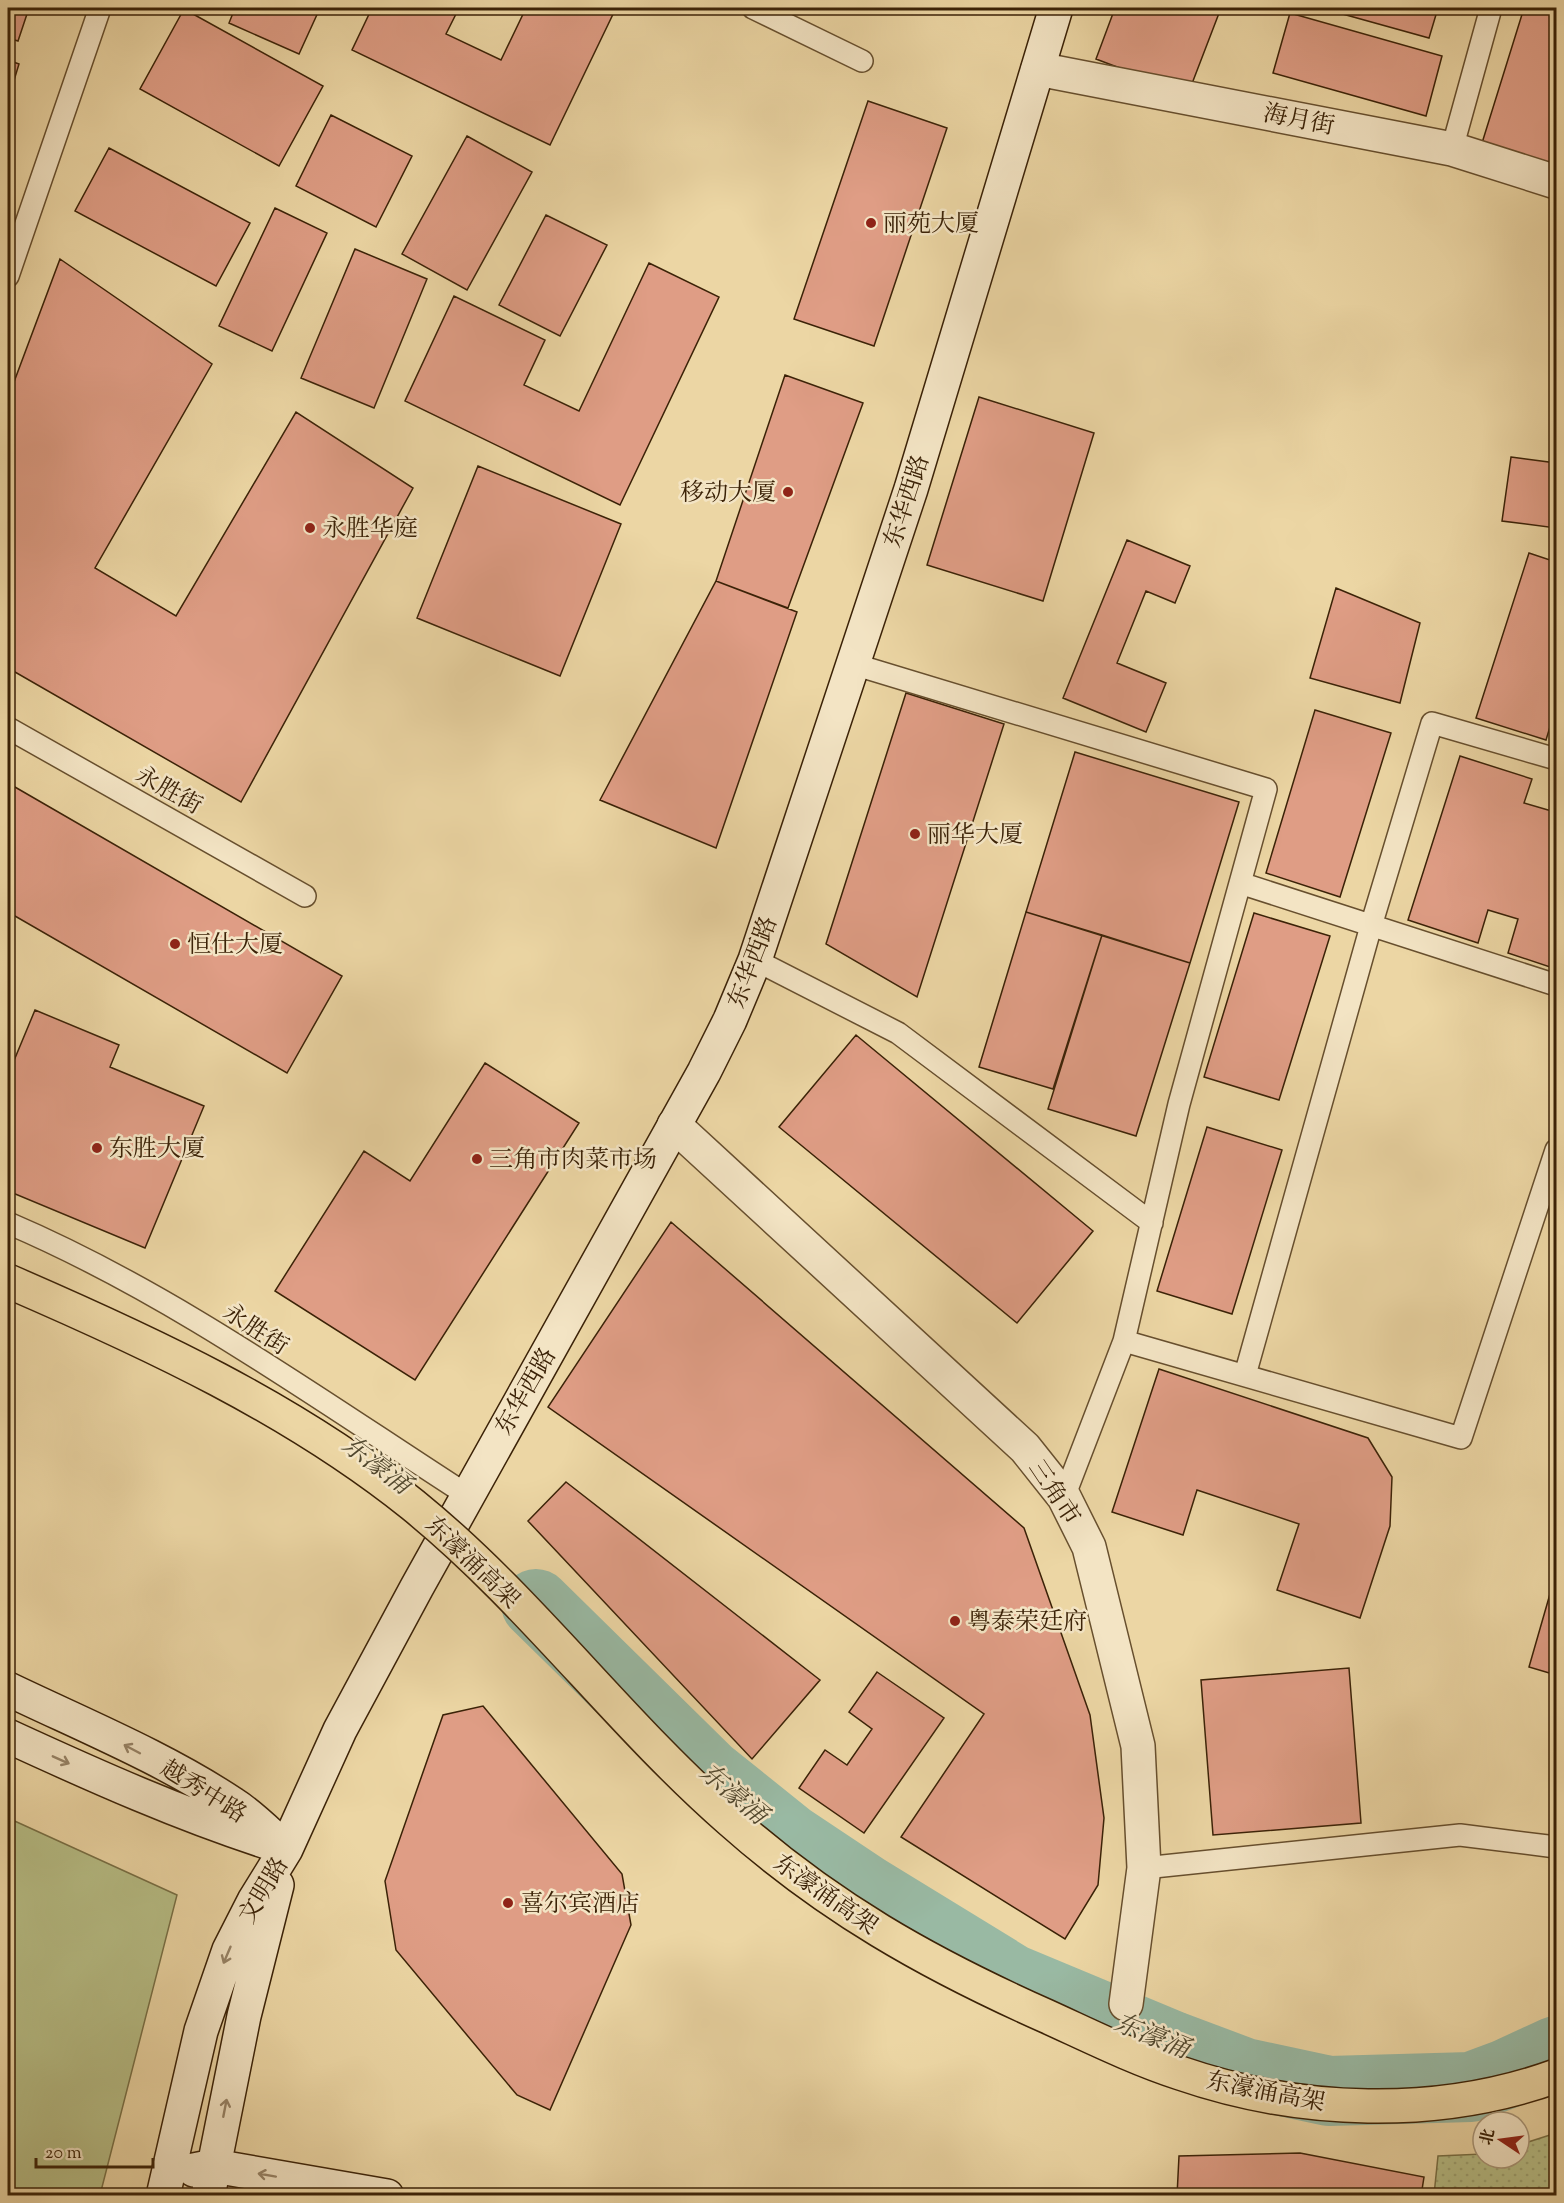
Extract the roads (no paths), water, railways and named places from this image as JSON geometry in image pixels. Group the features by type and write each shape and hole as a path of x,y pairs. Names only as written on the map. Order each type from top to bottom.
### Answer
{"highway":[{"name":"东濠涌高架","path":"8,1279 241,1391 318,1437 365,1469 412,1504 466,1551 638,1730 736,1826 778,1862 836,1905 958,1976 1160,2066 1222,2086 1291,2100 1324,2104 1386,2106 1431,2103 1496,2094 1557,2074"}],"street":[{"name":"东华西路","path":"286,1849 340,1730 467,1495 674,1125 730,1020 755,960 911,489 1056,8"},
{"name":"海月街","path":"1038,69 1452,149 1557,182"},
{"name":"三角市","path":"674,1125 1025,1448 1064,1497 1089,1547 1138,1746 1144,1868 1126,2004"},
{"name":"越秀中路","path":"8,1689 117,1740 235,1805 286,1849"},
{"name":"越秀中路","path":"8,1737 151,1800 216,1826 286,1849"},
{"name":"文明路","path":"211,2181 244,2016 286,1849"},
{"name":"文明路","path":"165,2186 198,2041 214,1989 229,1950 254,1901 286,1849"},
{"path":"165,2186 211,2181 387,2196"},
{"path":"165,2186 194,2196"}],"lane":[{"path":"8,276 100,8"},
{"path":"753,8 862,61"},
{"path":"1452,149 1491,8"},
{"path":"853,664 1266,789 1179,1104 1124,1341 1064,1497"},
{"path":"1245,1376 1371,926 1432,723 1557,759"},
{"name":"永胜街","path":"8,728 305,896"},
{"path":"1240,884 1557,985"},
{"path":"755,960 898,1033 1152,1223"},
{"path":"1124,1341 1461,1438 1557,1150"},
{"name":"永胜街","path":"8,1224 60,1246 180,1311 467,1495"},
{"path":"1144,1868 1460,1835 1557,1847"}],"waterway":[{"name":"东濠涌","path":"536,1604 708,1773 789,1838 867,1890 1012,1979 1173,2046 1245,2073 1329,2091 1471,2087 1556,2051"}],"place":[{"name":"丽苑大厦","path":"871,223"},
{"name":"移动大厦","path":"788,492"},
{"name":"永胜华庭","path":"310,528"},
{"name":"丽华大厦","path":"915,834"},
{"name":"恒仕大厦","path":"175,944"},
{"name":"东胜大厦","path":"97,1148"},
{"name":"三角市肉菜市场","path":"477,1159"},
{"name":"粤泰荣廷府","path":"955,1621"},
{"name":"喜尔宾酒店","path":"508,1903"}]}
